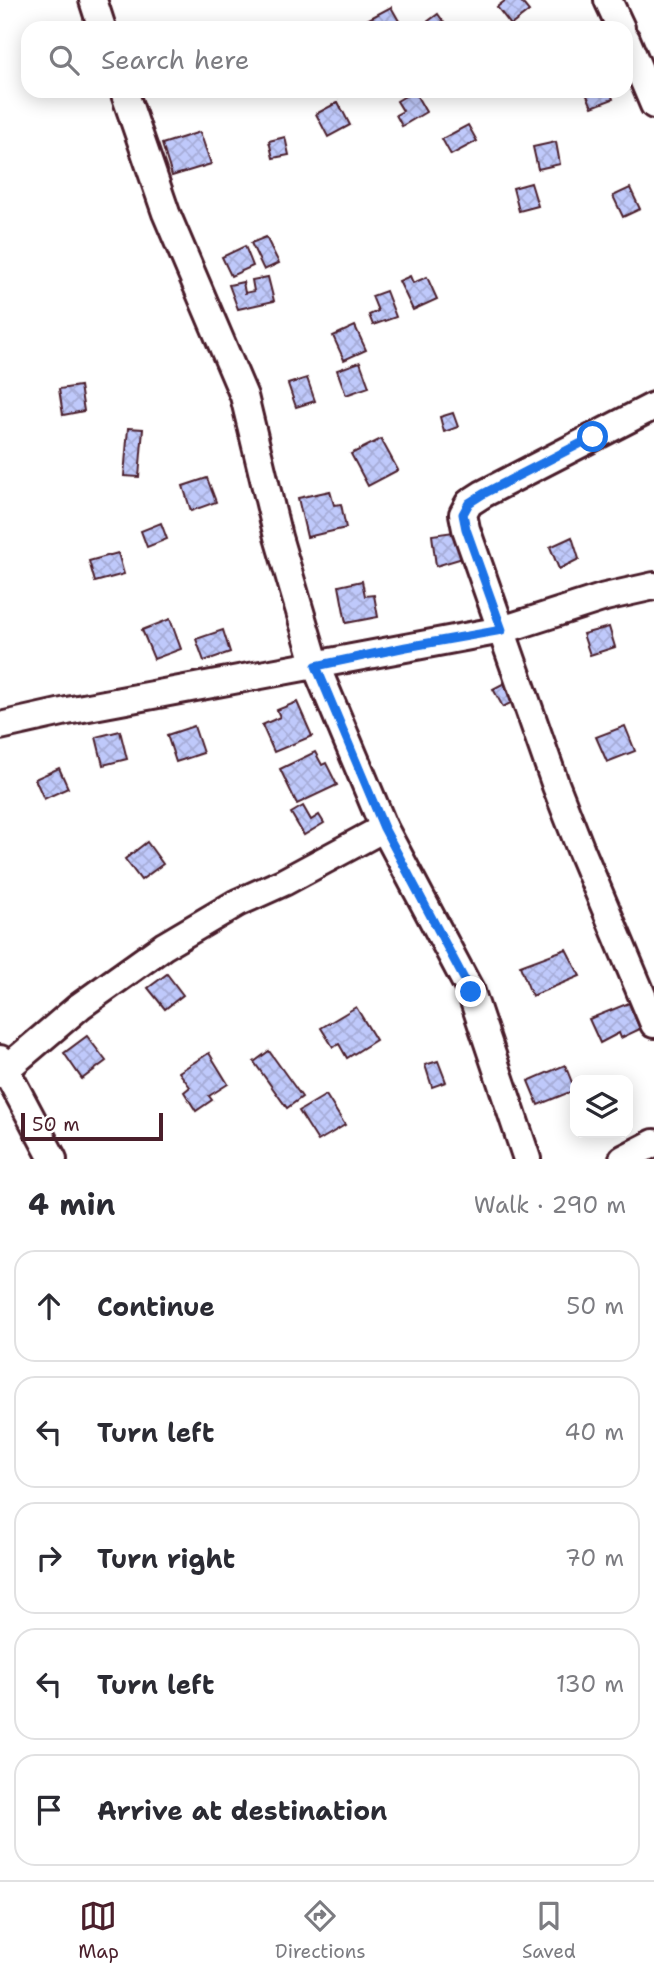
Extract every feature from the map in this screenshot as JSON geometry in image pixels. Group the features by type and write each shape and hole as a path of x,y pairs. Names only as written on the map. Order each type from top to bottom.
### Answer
{"street":[{"path":"93,0 100,21"},
{"path":"608,0 618,21"},
{"path":"633,56 654,105"},
{"path":"126,98 166,214 244,396 278,537 316,666 384,828 471,992 527,1159"},
{"path":"654,406 483,494 469,503 463,514 523,693 580,849 654,1024"},
{"path":"0,726 67,711 502,630 606,597 654,586"},
{"path":"53,1159 2,1067 80,1006 164,946 237,903 284,882 384,828"},
{"path":"623,1159 654,1143"}],"building":[{"path":"506,0 520,0 529,11 516,21 508,21 497,7"},
{"path":"391,7 399,21 365,21"},
{"path":"438,14 443,21 428,21"},
{"path":"402,98 418,98 426,112 402,126 396,115 403,111 397,101"},
{"path":"588,98 613,98 613,99 592,107"},
{"path":"338,102 350,125 328,137 316,114"},
{"path":"468,125 477,141 451,155 442,139"},
{"path":"200,132 211,164 172,176 162,144"},
{"path":"285,137 289,155 273,158 269,141"},
{"path":"556,142 560,164 538,169 533,147"},
{"path":"531,183 538,206 519,211 513,188"},
{"path":"630,188 640,209 623,217 613,196"},
{"path":"266,237 279,263 264,270 251,243"},
{"path":"245,246 253,266 231,276 222,257"},
{"path":"410,276 413,283 427,277 437,299 413,310 399,281"},
{"path":"268,277 274,301 238,309 229,285 243,282 245,293 254,291 252,280"},
{"path":"386,291 396,317 373,325 369,315 378,311 372,296"},
{"path":"355,326 366,350 344,360 333,336"},
{"path":"360,362 369,387 346,395 337,370"},
{"path":"307,378 315,401 296,407 288,384"},
{"path":"80,386 84,411 63,415 59,389"},
{"path":"453,413 458,427 444,432 440,417"},
{"path":"128,428 143,429 139,477 124,476"},
{"path":"381,439 398,470 368,486 351,454"},
{"path":"207,478 216,502 191,511 183,486"},
{"path":"330,491 334,505 341,504 346,528 307,537 298,498"},
{"path":"161,523 167,539 147,547 141,531"},
{"path":"460,531 466,557 436,566 432,535"},
{"path":"572,537 579,559 559,569 550,547"},
{"path":"118,553 124,574 95,582 89,561"},
{"path":"362,581 365,596 374,595 378,617 346,623 339,586"},
{"path":"170,619 181,649 154,659 142,630"},
{"path":"609,627 615,647 590,655 583,634"},
{"path":"223,630 230,652 204,661 196,639"},
{"path":"510,680 520,698 503,707 493,689"},
{"path":"297,702 312,736 274,752 262,725 280,717 277,710"},
{"path":"194,726 203,753 176,762 167,735"},
{"path":"625,726 635,751 607,762 596,737"},
{"path":"120,731 127,759 103,765 96,737"},
{"path":"315,752 322,765 326,763 337,785 297,804 280,769"},
{"path":"59,768 68,788 44,799 35,779"},
{"path":"303,806 311,820 319,815 324,823 304,835 291,813"},
{"path":"147,842 163,864 141,880 125,859"},
{"path":"566,949 580,976 532,996 520,966"},
{"path":"167,974 183,995 165,1009 148,988"},
{"path":"629,1003 640,1029 621,1038 619,1033 600,1043 589,1019"},
{"path":"356,1007 376,1040 347,1058 339,1044 333,1047 321,1028"},
{"path":"87,1036 106,1061 82,1079 64,1053"},
{"path":"269,1051 302,1097 287,1108 254,1062"},
{"path":"209,1053 228,1084 209,1096 212,1100 196,1111 184,1092 190,1087 179,1072"},
{"path":"438,1061 446,1082 432,1087 425,1065"},
{"path":"565,1065 570,1078 570,1092 538,1105 528,1081"},
{"path":"326,1095 345,1125 318,1141 299,1111"}],"route":[{"path":"471,992 384,828 316,666 502,630 463,514 469,503 483,494 593,437"}]}
